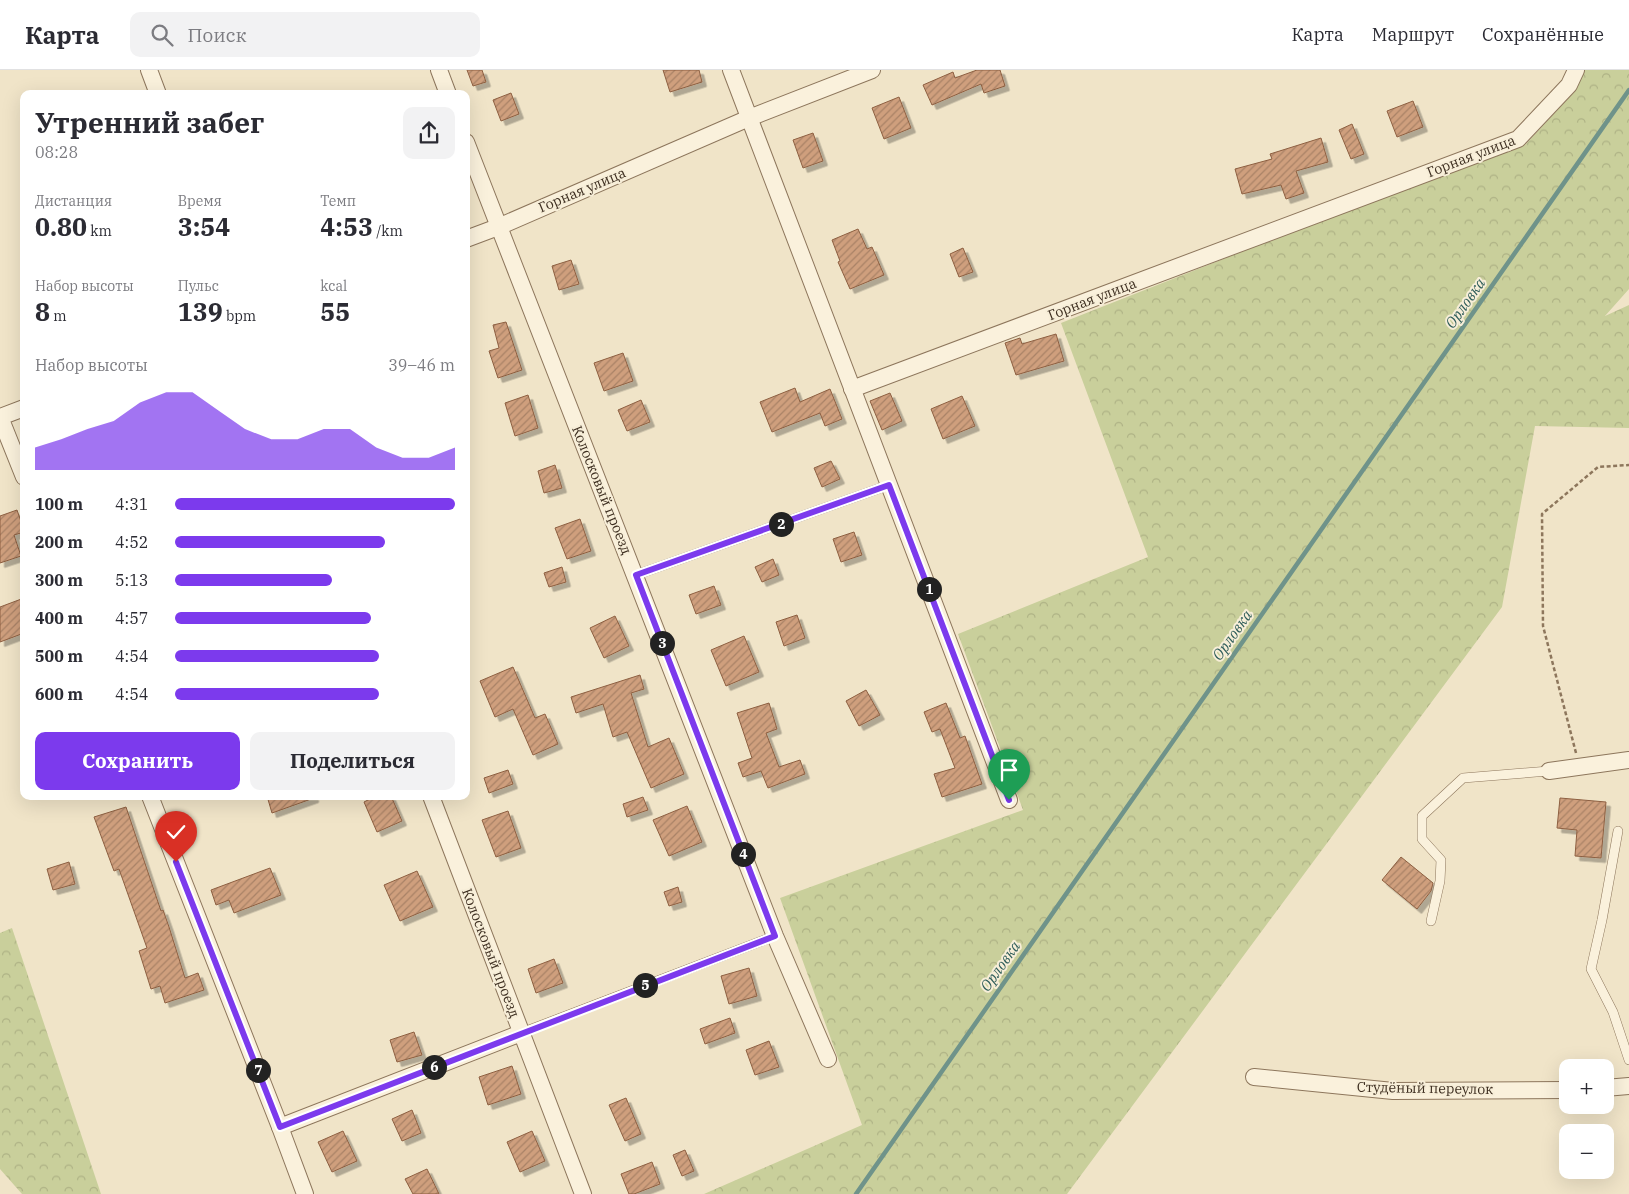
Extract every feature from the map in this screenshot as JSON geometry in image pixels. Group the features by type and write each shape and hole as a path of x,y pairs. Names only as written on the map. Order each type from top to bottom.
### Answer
{"street":[{"path":"149,70 156,90"},
{"path":"439,70 446,90"},
{"path":"731,70 1009,800"},
{"name":"Горная улица","path":"470,238 749,118 872,70"},
{"name":"Горная улица","path":"852,389 1518,139 1569,85 1576,70"},
{"path":"470,153 498,227"},
{"name":"Колосковый проезд","path":"498,227 636,575 775,936 828,1059"},
{"path":"20,410 0,417 20,467"},
{"path":"1549,771 1629,760"},
{"path":"152,800 305,1194"},
{"name":"Колосковый проезд","path":"433,800 583,1194"},
{"path":"280,1127 522,1033"},
{"name":"Студёный переулок","path":"1254,1077 1393,1091 1559,1090"},
{"path":"1614,1087 1629,1086"}],"lane":[{"path":"636,575 889,485"},
{"path":"1431,921 1440,881 1441,860 1422,839 1422,816 1463,778 1549,771"},
{"path":"1618,831 1591,969 1613,1012 1629,1060"},
{"path":"522,1033 775,936"}],"path":[{"path":"1580,767 1543,626 1542,514 1598,467 1629,465"}],"green space":[{"path":"1583,70 1629,70 1629,289 1605,316 1629,305 1629,428 1535,426 1502,607 1067,1194 704,1194 862,1125 780,898 1023,810 958,634 1148,557 1061,323 1241,252 1525,145 1576,90"},
{"path":"12,928 101,1194 22,1194 0,1169 0,933"}],"building":[{"path":"467,70 482,70 486,82 473,86"},
{"path":"663,70 699,70 702,82 670,92"},
{"path":"977,70 1000,70 1005,86 984,93 981,84 932,105 923,85 953,72 955,78"},
{"path":"511,93 519,114 501,121 493,100"},
{"path":"899,97 911,128 884,139 872,108"},
{"path":"1413,101 1423,127 1397,137 1387,111"},
{"path":"1352,124 1364,154 1351,159 1339,130"},
{"path":"813,133 823,161 803,168 793,140"},
{"path":"1321,138 1328,162 1296,171 1304,193 1286,199 1281,185 1242,194 1235,169 1272,159 1270,154"},
{"path":"858,229 867,249 872,247 884,275 850,289 838,262 840,261 832,240"},
{"path":"963,248 973,272 959,277 950,254"},
{"path":"571,260 579,284 559,290 552,266"},
{"path":"506,322 522,370 498,378 489,351 499,348 493,325"},
{"path":"1056,334 1064,361 1016,375 1005,343 1020,338 1022,344"},
{"path":"623,353 633,381 604,391 594,363"},
{"path":"795,388 800,402 830,389 842,419 825,426 820,413 772,432 760,402"},
{"path":"890,393 902,421 882,430 870,401"},
{"path":"528,395 538,428 515,436 505,403"},
{"path":"962,396 975,426 943,439 931,409"},
{"path":"641,400 650,422 627,431 618,410"},
{"path":"831,461 840,479 822,487 814,468"},
{"path":"555,465 562,488 544,493 538,471"},
{"path":"17,510 20,519 20,533 14,535 20,556 0,563 0,516"},
{"path":"580,519 591,551 567,559 555,528"},
{"path":"854,532 862,555 841,562 833,539"},
{"path":"773,559 779,575 762,582 755,567"},
{"path":"562,567 566,582 549,587 544,573"},
{"path":"714,586 721,605 696,614 689,595"},
{"path":"20,600 20,634 0,642 0,607"},
{"path":"797,615 805,638 784,646 776,622"},
{"path":"615,616 629,646 604,658 590,628"},
{"path":"744,636 759,672 726,686 711,650"},
{"path":"513,667 535,718 545,714 558,744 533,755 513,709 495,717 480,681"},
{"path":"640,675 644,689 631,693 648,747 669,738 684,774 651,788 627,732 613,737 603,704 576,713 571,697"},
{"path":"866,690 880,715 859,726 846,701"},
{"path":"769,703 777,729 766,733 779,767 800,760 805,774 768,788 761,771 743,777 738,763 752,758 737,713"},
{"path":"946,703 960,738 965,736 982,784 942,797 934,774 955,768 940,729 932,732 924,712"},
{"path":"508,770 513,784 489,793 484,778"},
{"path":"643,797 648,810 627,817 623,804"},
{"path":"1560,798 1606,802 1601,858 1575,856 1577,830 1557,828"},
{"path":"268,800 308,800 272,813"},
{"path":"368,800 393,800 402,821 377,832 364,802"},
{"path":"687,806 702,842 669,856 653,820"},
{"path":"126,807 161,911 163,910 169,927 185,978 198,973 204,990 165,1003 160,986 151,989 139,951 147,948 119,869 114,871 94,817"},
{"path":"508,811 521,848 496,857 482,820"},
{"path":"1401,857 1433,883 1431,891 1417,909 1382,880"},
{"path":"69,862 75,884 53,890 47,869"},
{"path":"270,868 281,895 234,913 229,900 216,905 211,890"},
{"path":"417,871 433,907 400,921 384,885"},
{"path":"678,887 682,902 669,906 664,892"},
{"path":"554,959 563,983 536,993 528,969"},
{"path":"749,968 757,996 729,1004 721,976"},
{"path":"730,1018 735,1033 705,1044 700,1029"},
{"path":"414,1032 422,1055 397,1062 390,1040"},
{"path":"769,1041 779,1067 755,1075 746,1050"},
{"path":"512,1066 521,1094 488,1105 479,1077"},
{"path":"626,1098 641,1134 625,1141 609,1105"},
{"path":"412,1110 421,1133 402,1141 392,1119"},
{"path":"343,1131 357,1161 332,1172 318,1142"},
{"path":"532,1131 545,1161 520,1172 507,1142"},
{"path":"685,1150 694,1171 682,1176 673,1155"},
{"path":"652,1162 660,1184 634,1194 629,1194 621,1174"},
{"path":"427,1169 439,1194 413,1194 405,1179"}],"waterway":[{"name":"Орловка","path":"856,1194 1629,90"}],"route":[{"path":"176,862 280,1127 775,936 636,575 889,485 1009,800"}]}
